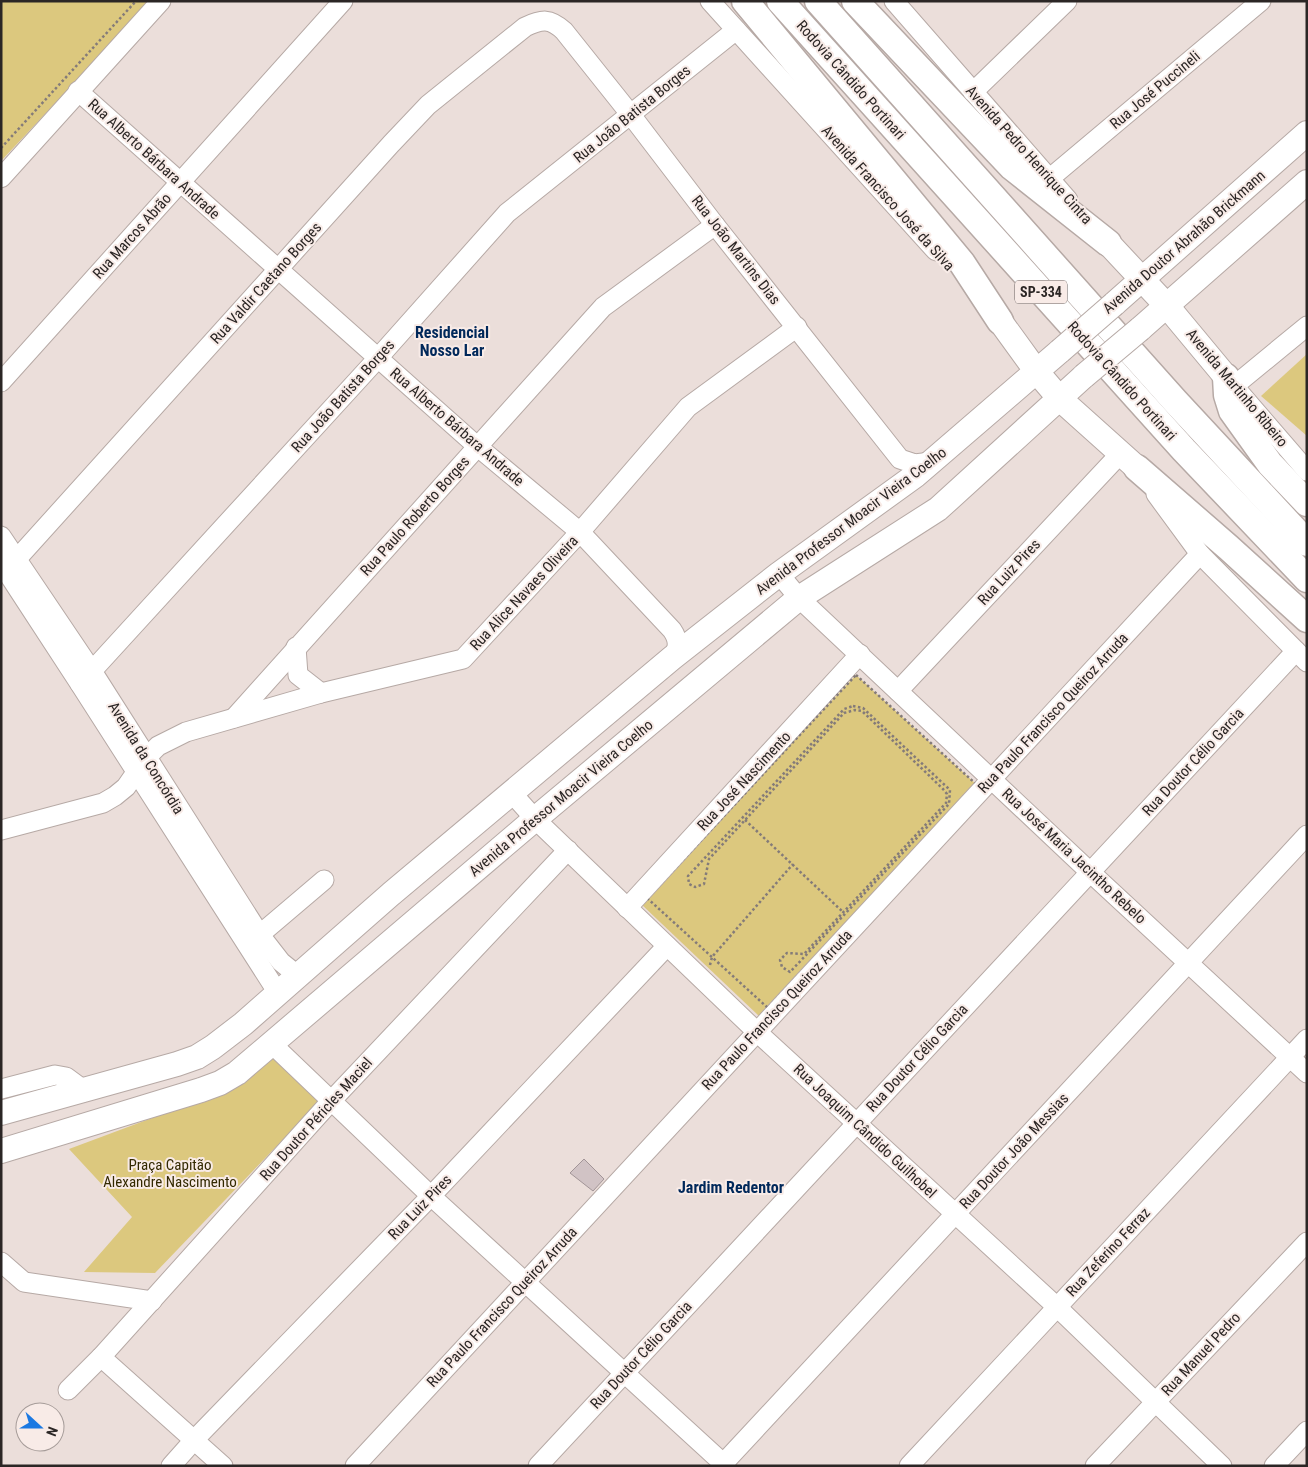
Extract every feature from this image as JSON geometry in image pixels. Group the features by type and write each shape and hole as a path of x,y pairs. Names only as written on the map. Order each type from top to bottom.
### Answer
{"highway":[{"path":"745,1 962,263 1000,321"},
{"name":"Rodovia Cândido Portinari","path":"780,1 1184,450 1307,579"},
{"name":"Rodovia Cândido Portinari","path":"818,1 1175,401 1307,544"},
{"path":"855,1 1012,167 1042,182 1108,243"},
{"path":"1230,382 1227,395 1232,411 1270,464 1307,503"},
{"path":"1128,461 1229,548 1307,619"}],"main road":[{"name":"Avenida Doutor Abrahão Brickmann","path":"1060,351 1307,133"},
{"path":"1108,243 1167,306 1307,182"},
{"name":"Avenida Professor Moacir Vieira Coelho","path":"1,1151 220,1083 238,1073 799,598 938,509 1084,376 1167,306"},
{"name":"Avenida Martinho Ribeiro","path":"1167,306 1230,382"},
{"name":"Avenida Francisco José da Silva","path":"1000,321 1037,372 1060,399 1128,461"},
{"name":"Avenida Professor Moacir Vieira Coelho","path":"1,1113 177,1064 197,1057 213,1047 672,658 779,574 916,475 1060,351"},
{"path":"278,993 289,1006 308,1014"},
{"path":"242,1024 258,1031 272,1044"}],"street":[{"path":"1,178 161,1"},
{"name":"Rua Marcos Abrão","path":"1,382 343,1"},
{"name":"Avenida Francisco José da Silva","path":"710,1 1000,321"},
{"name":"Avenida Pedro Henrique Cintra","path":"894,1 972,92 1042,182"},
{"path":"972,92 1067,1"},
{"name":"Rua José Puccineli","path":"1042,182 1261,1"},
{"name":"Rua João Martins Dias","path":"548,20 557,24 564,31 900,458 915,464 931,462"},
{"name":"Rua Valdir Caetano Borges","path":"8,564 428,105 525,28 537,21 548,20"},
{"name":"Rua João Batista Borges","path":"86,678 378,358 507,213 736,30"},
{"name":"Rua Alberto Bárbara Andrade","path":"78,91 478,447 580,532 672,630 678,644 672,658"},
{"name":"Rua Paulo Roberto Borges","path":"234,718 603,306 715,225"},
{"path":"1230,382 1307,326"},
{"name":"Rua Alice Navaes Oliveira","path":"1,830 103,803 126,787 141,765 158,746 186,732 321,692 463,659 580,532 688,408 797,327"},
{"name":"Avenida Martinho Ribeiro","path":"1230,382 1307,471"},
{"path":"1128,461 1200,554 1301,656"},
{"name":"Rua Luiz Pires","path":"898,691 1128,461"},
{"name":"Avenida da Concórdia","path":"1,536 8,564 40,608 86,678 254,940 278,993"},
{"name":"Rua Paulo Francisco Queiroz Arruda","path":"355,1466 1200,554"},
{"name":"Rua José Maria Jacintho Rebelo","path":"779,574 799,598 1188,964 1307,1073"},
{"path":"296,647 298,675 321,692"},
{"name":"Rua José Nascimento","path":"627,908 860,654"},
{"name":"Rua Doutor Célio Garcia","path":"538,1466 1090,872 1301,656"},
{"name":"Rua Joaquim Cândido Guilhobel","path":"512,792 535,820 757,1032 1057,1307 1222,1466"},
{"name":"Rua Doutor João Messias","path":"723,1465 1307,835"},
{"name":"Rua Doutor Péricles Maciel","path":"68,1390 152,1301 332,1100 568,850"},
{"path":"254,940 324,880"},
{"name":"Avenida da Concórdia","path":"254,940 297,975"},
{"name":"Rua Luiz Pires","path":"171,1466 431,1196 667,946"},
{"name":"Rua Zeferino Ferraz","path":"908,1466 1307,1039"},
{"path":"272,1044 431,1196 723,1465"},
{"path":"1,1089 55,1075 66,1077 85,1091"},
{"name":"Rua Manuel Pedro","path":"1095,1466 1307,1242"},
{"path":"1,1262 24,1282 152,1301"},
{"path":"101,1357 223,1466"},
{"path":"1274,1466 1307,1431"}],"path":[{"path":"1,148 136,1"},
{"path":"856,675 977,785 768,1008 712,957 647,898 856,675"},
{"path":"853,706 863,708 950,790 951,797 949,804 790,972 782,967 780,960 786,953 804,954 946,803 947,794 862,711 855,710 844,713 746,820 709,860 704,884 695,888 689,884 688,876 694,869 844,708 853,706"},
{"path":"746,820 843,912"},
{"path":"705,982 712,957 793,864"}],"green space":[{"path":"1,1 151,1 1,161"},
{"path":"1307,354 1307,436 1261,396"},
{"path":"856,675 977,785 760,1017 641,904"},
{"name":"Praça Capitão Alexandre Nascimento","path":"272,1055 319,1102 155,1273 84,1272 132,1217 69,1149 227,1090"}],"building":[{"path":"584,1159 604,1179 593,1191 570,1173"}],"district":[{"name":"Residencial Nosso Lar","path":"452,341"},
{"name":"Jardim Redentor","path":"731,1187"}]}
